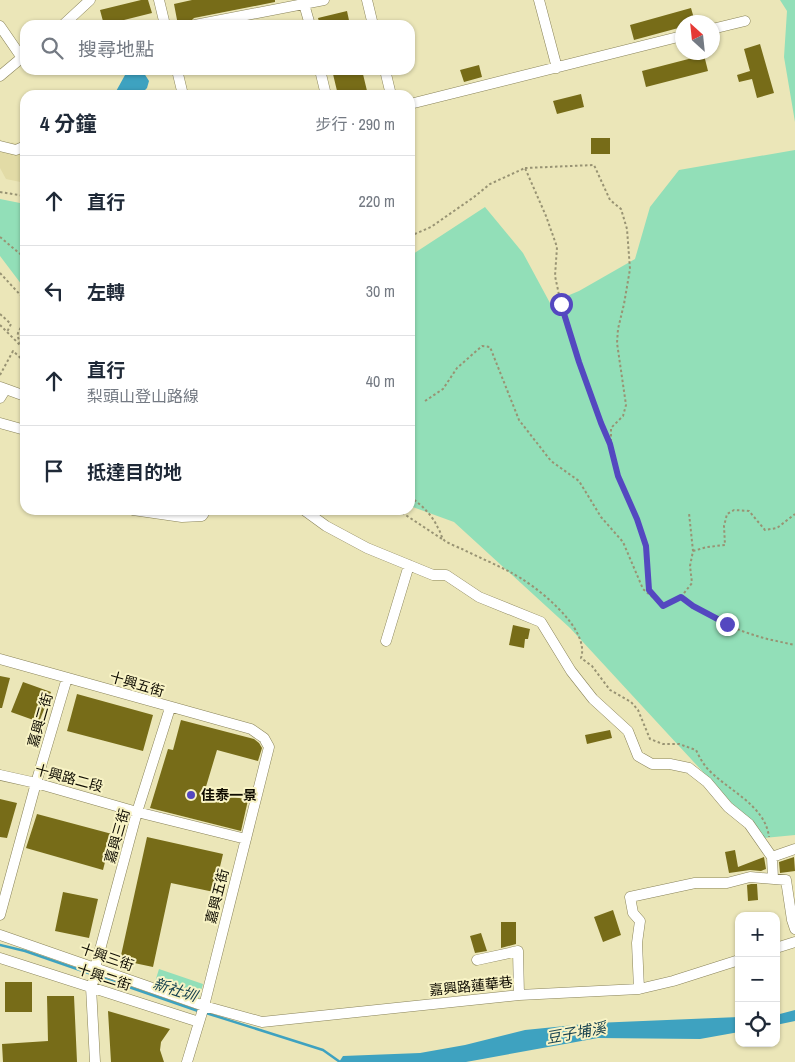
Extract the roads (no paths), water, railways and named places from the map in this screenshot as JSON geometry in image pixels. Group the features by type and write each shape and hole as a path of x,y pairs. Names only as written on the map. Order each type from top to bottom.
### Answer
{"street":[{"path":"68,20 90,0"},
{"path":"159,0 164,20"},
{"path":"221,20 324,0"},
{"path":"366,0 372,20"},
{"path":"539,0 557,68"},
{"path":"304,4 309,20"},
{"path":"720,27 745,21"},
{"path":"0,26 20,52"},
{"path":"415,103 675,38"},
{"path":"0,76 20,59"},
{"path":"178,75 182,90"},
{"path":"321,75 325,90"},
{"path":"385,75 390,90"},
{"path":"0,146 16,150 20,148"},
{"path":"2,392 20,395"},
{"path":"0,423 20,429"},
{"path":"168,515 182,517 203,515"},
{"path":"311,515 326,526 367,548 433,575 446,575 479,597 541,622 571,671 593,699 628,731 638,756 652,764 670,764 690,768 707,782 728,807 749,824 772,857 773,879"},
{"path":"386,641 409,565"},
{"name":"十興五街","path":"0,659 170,708 251,729 264,738"},
{"name":"嘉興二街","path":"0,915 67,678"},
{"name":"嘉興三街","path":"95,1062 93,977 137,812 170,708"},
{"name":"嘉興五街","path":"187,1062 200,1020 269,748 264,738"},
{"name":"十興路二段","path":"0,775 36,783 137,812 246,838"},
{"path":"772,857 795,849"},
{"path":"639,989 637,943 640,920 633,913 630,897 695,883 727,883 750,877 786,880 795,929"},
{"name":"十興三街","path":"0,935 93,977 203,1007"},
{"path":"780,947 795,942"},
{"path":"477,960 518,951 519,994"},
{"name":"十興二街","path":"0,958 93,977 200,1020"},
{"name":"嘉興路蓮華巷","path":"203,1007 262,1022 519,994 639,989 673,981 735,961"}],"water":[{"path":"125,75 145,75 149,81 145,90 117,90"},
{"path":"795,1010 795,1021 780,1024 780,1014"},
{"name":"豆子埔溪","path":"735,1017 735,1033 700,1039 598,1038 466,1062 339,1062 343,1056 420,1053 465,1045 525,1030 595,1023"}],"waterway":[{"name":"新社圳","path":"0,945 25,951 201,1012"},
{"name":"新社圳","path":"206,1013 323,1050 340,1062"}],"place":[{"name":"佳泰一景","path":"191,795"}]}
